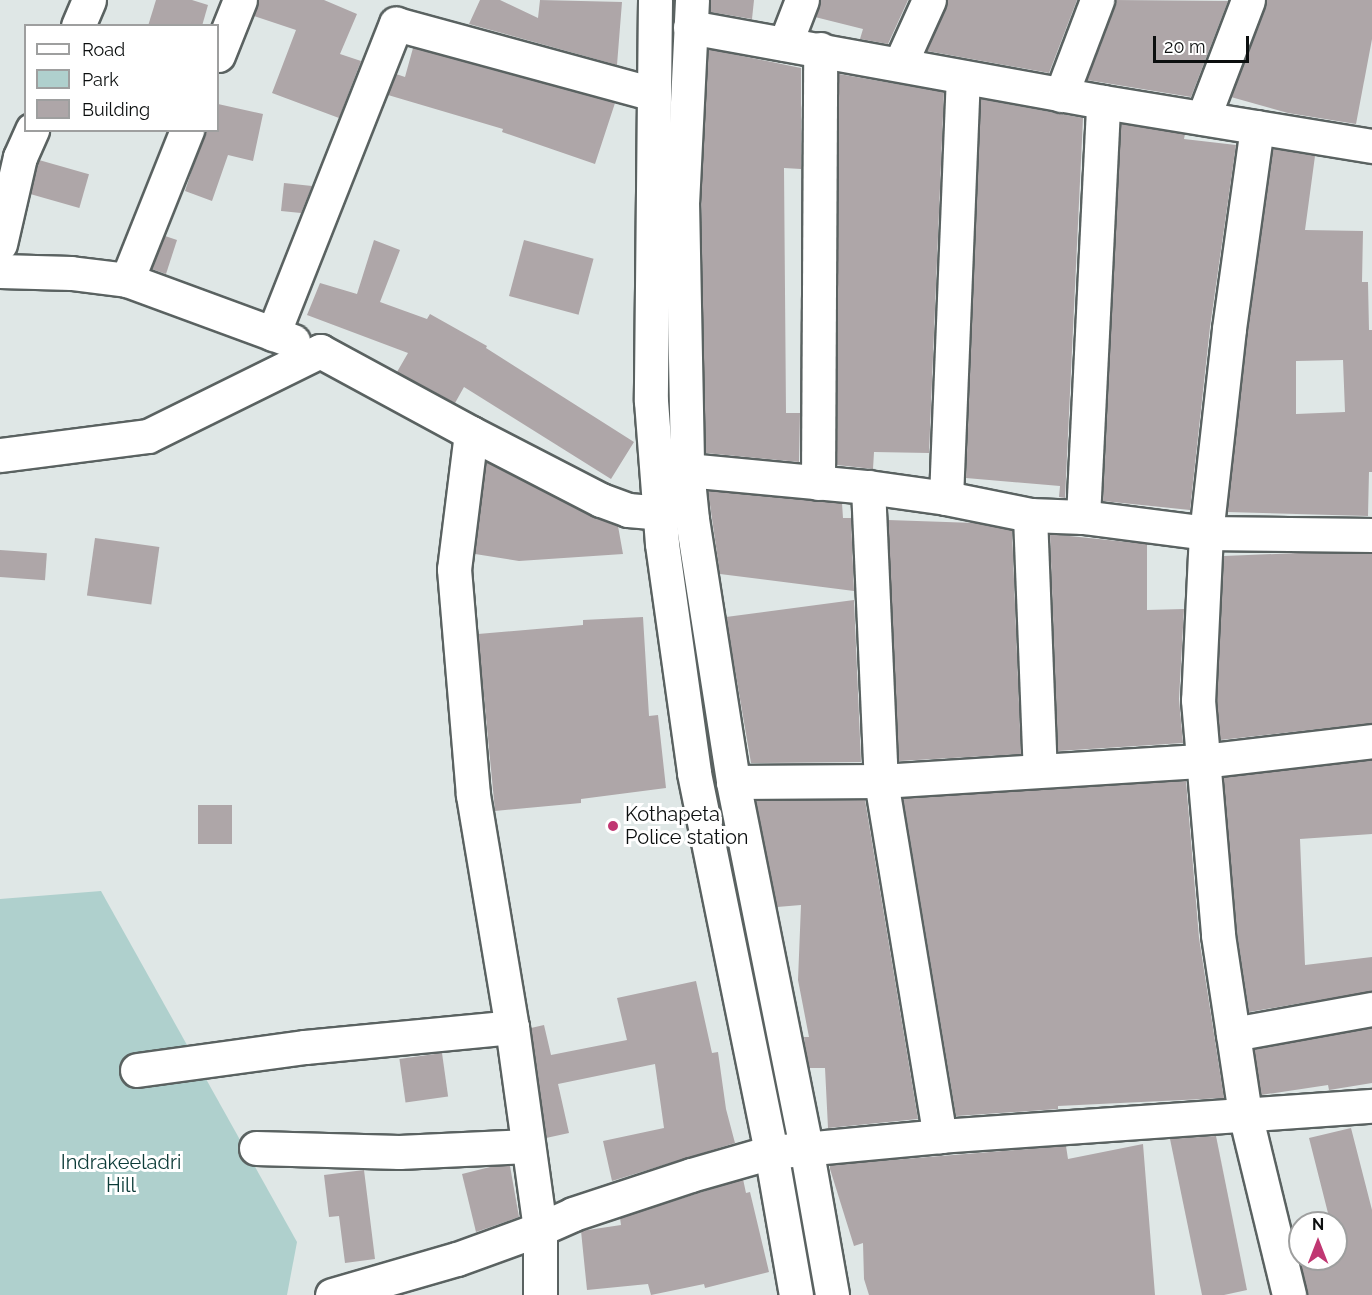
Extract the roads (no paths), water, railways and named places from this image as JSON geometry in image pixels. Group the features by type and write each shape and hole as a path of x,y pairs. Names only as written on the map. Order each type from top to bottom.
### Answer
{"street":[{"path":"79,24 89,0"},
{"path":"219,52 240,0"},
{"path":"655,0 651,401 660,513 680,685 694,773 771,1152 796,1295"},
{"path":"785,44 802,0"},
{"path":"900,64 929,0"},
{"path":"1061,94 1097,0"},
{"path":"1203,118 1248,0"},
{"path":"273,334 400,12 653,94"},
{"path":"832,1295 806,1147 733,782 692,519 687,470 682,201 691,14 785,44 1102,102 1372,146"},
{"path":"818,483 820,50"},
{"path":"946,498 963,76"},
{"path":"1083,517 1102,102"},
{"path":"1257,127 1229,329 1206,533 1198,700 1218,935 1245,1114 1289,1295"},
{"path":"127,280 186,132"},
{"path":"0,244 17,147"},
{"path":"0,271 71,273 127,280 320,351 601,500 628,510 660,513"},
{"path":"0,455 148,436 320,351"},
{"path":"471,433 454,569 472,795 512,1028 540,1229 540,1295"},
{"path":"687,470 868,487 946,498 1030,515 1083,517 1206,533 1372,535"},
{"path":"868,487 881,781 940,1136"},
{"path":"1030,515 1040,770"},
{"path":"733,782 881,781 1203,761 1372,741"},
{"path":"1233,1034 1372,1009"},
{"path":"137,1070 305,1047 512,1028"},
{"path":"332,1295 457,1259 605,1203 771,1152 940,1136 1372,1106"},
{"path":"256,1148 399,1152 528,1146"}],"place":[{"name":"Kothapeta Police station","path":"613,826"}],"park label":[{"name":"Indrakeeladri Hill","path":"121,1174"}]}
